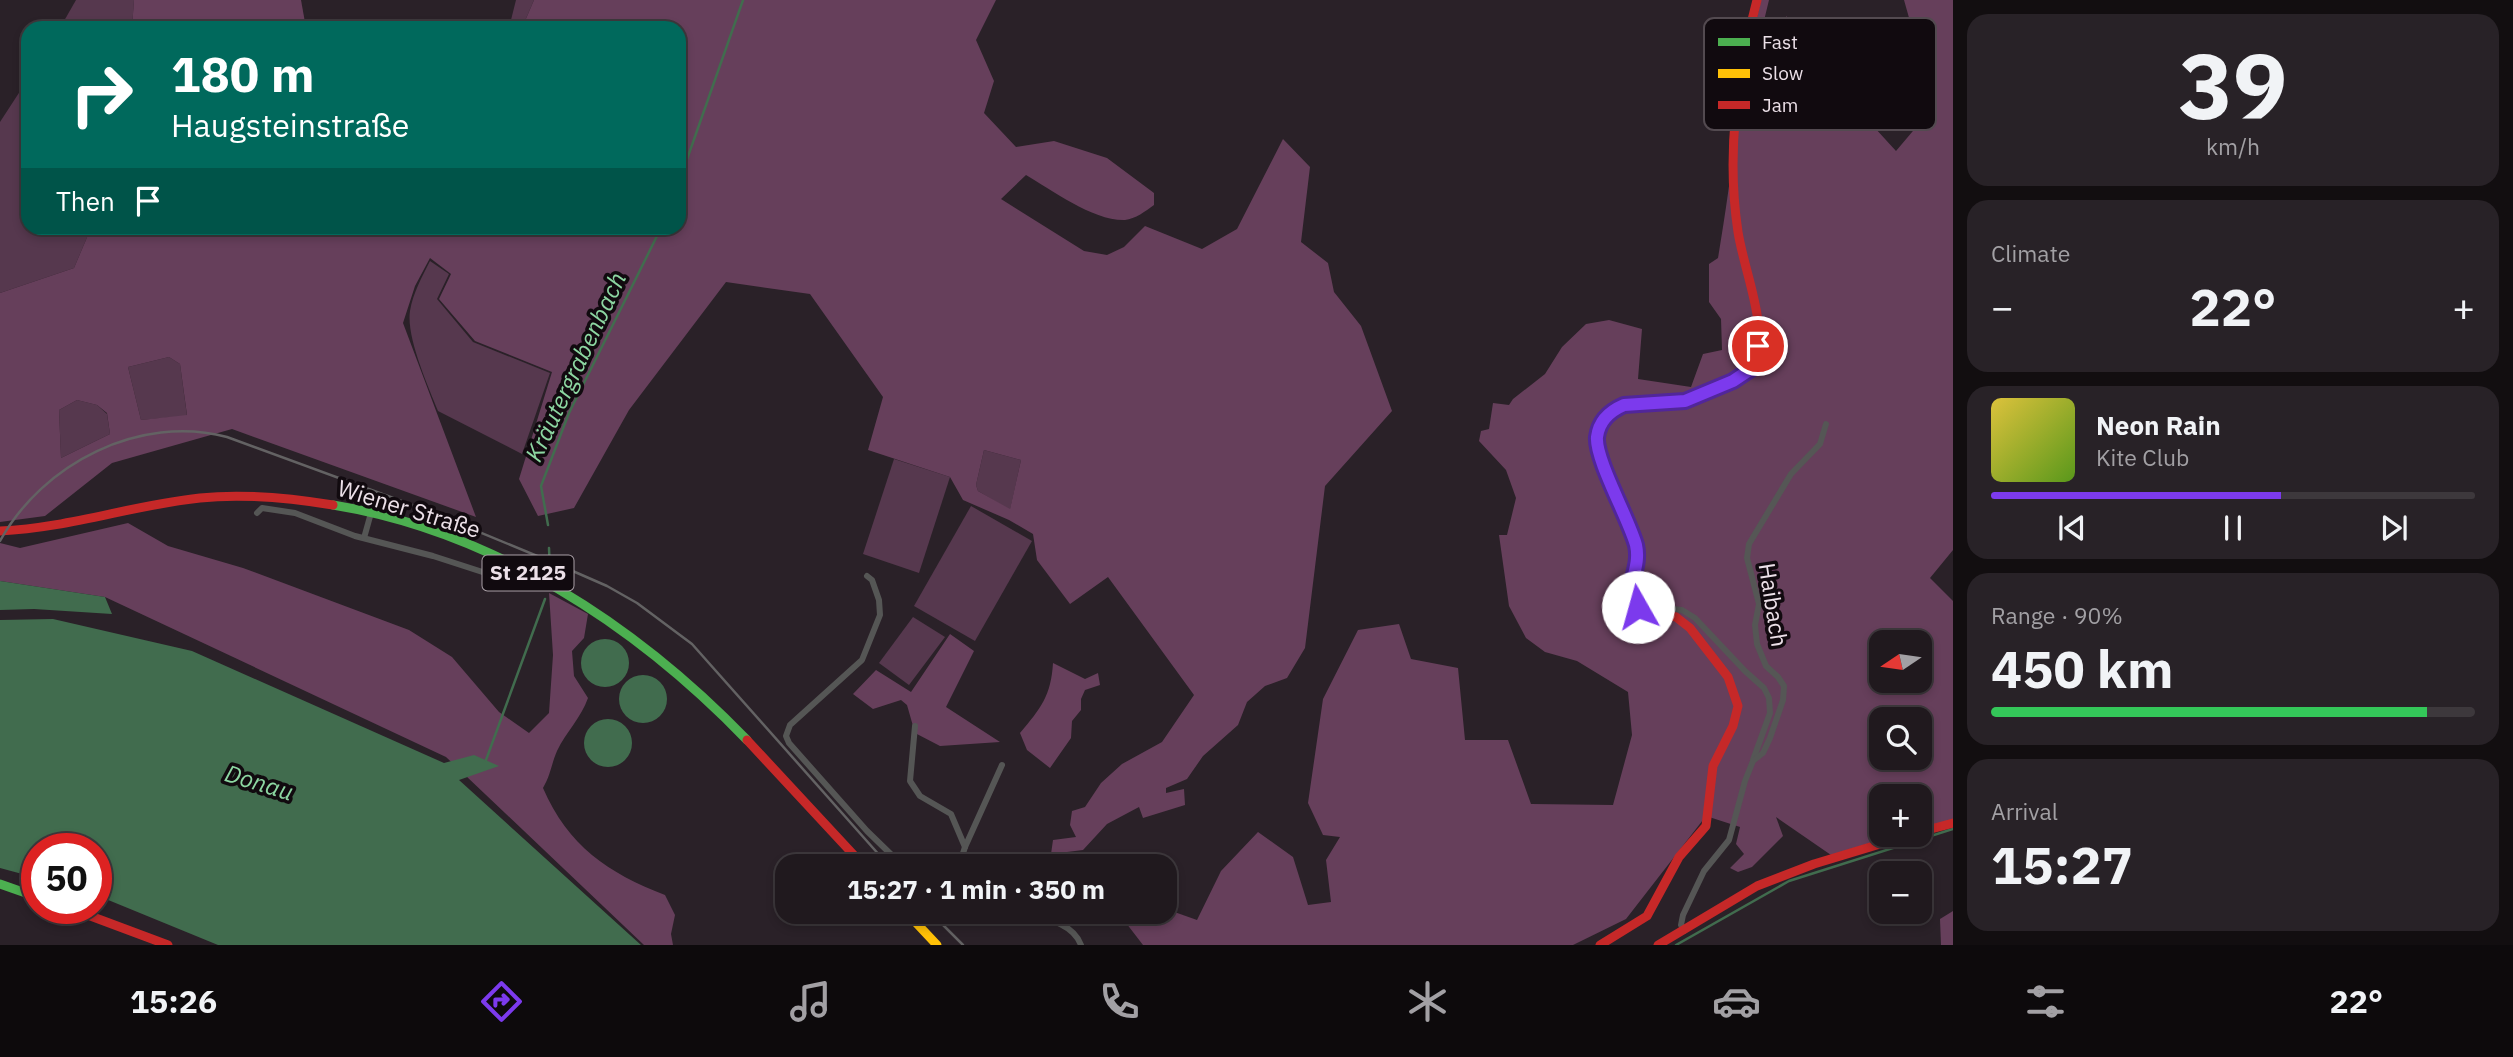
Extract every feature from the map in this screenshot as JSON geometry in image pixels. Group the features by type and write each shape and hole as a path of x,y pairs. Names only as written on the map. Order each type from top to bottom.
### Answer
{"main road":[{"path":"1752,18 1756,0"},
{"path":"1600,945 1647,916 1679,858 1706,826 1713,766 1737,715 1736,696 1728,677 1690,628 1676,617 1638,607 1632,598 1631,587 1637,565 1635,543 1600,452 1597,436 1602,422 1615,409 1640,402 1676,402 1693,398 1745,374 1754,362 1758,346 1758,323 1737,230 1734,130"},
{"name":"Wiener Straße","path":"0,531 36,530 150,506 214,496 298,498 372,513 464,543 537,578 603,617 672,669 763,756 853,854"},
{"path":"1932,829 1953,823"},
{"path":"1658,945 1740,894 1765,882 1873,847"},
{"path":"0,884 21,891"},
{"path":"112,924 168,945"},
{"path":"917,924 937,945"}],"street":[{"name":"Haibach","path":"1684,931 1681,921 1704,871 1729,840 1741,792 1753,761 1763,752 1770,738 1784,693 1784,686 1766,666 1757,644 1755,625 1759,604 1747,551 1752,536 1786,481 1820,444 1826,424"},
{"path":"295,513 298,498"},
{"path":"257,513 262,508 295,513 364,538 433,556 528,587 537,578"},
{"path":"364,538 372,513"},
{"path":"867,576 872,580 879,600 880,615 862,660 795,720 786,735 789,743 891,854"},
{"path":"1651,612 1652,607 1676,608 1695,618 1764,688 1769,698 1770,713 1753,761"},
{"path":"915,726 911,781 920,796 951,814 965,847"},
{"path":"963,854 1002,765"},
{"path":"1061,924 1075,933 1081,945"}],"shaded area":[{"path":"76,0 134,0 132,21 64,21"},
{"path":"134,0 301,0 305,21 132,21"},
{"path":"516,0 534,0 525,21 511,21"},
{"path":"534,0 996,0 976,40 994,81 984,113 1016,147 1054,141 1107,158 1154,193 1154,205 1125,220 1100,216 1026,175 1001,199 1084,251 1107,255 1124,247 1145,226 1202,249 1237,229 1283,139 1310,167 1301,242 1328,263 1334,292 1361,326 1392,411 1325,486 1305,648 1287,678 1265,686 1247,702 1238,725 1203,756 1187,779 1166,788 1166,793 1184,789 1185,805 1143,818 1139,807 1107,824 1083,850 1051,854 1053,840 1076,837 1070,825 1072,811 1085,807 1101,783 1122,764 1162,742 1194,695 1108,577 1070,604 1037,560 1033,534 1009,520 963,500 950,477 868,450 883,397 810,294 726,282 629,410 574,508 538,516 519,479 552,372 475,341 439,299 451,274 430,258 415,286 403,323 476,517 232,429 112,463 45,516 0,522 0,293 74,268 88,235 686,235 686,21 525,21","holes":["169,357 180,364 187,415 141,420 128,367","77,400 97,405 107,413 110,434 61,458 59,410","984,450 1021,460 1010,509 978,491 976,485"]},
{"path":"1761,0 1769,0 1765,18 1757,18"},
{"path":"1904,0 1953,0 1953,550 1930,578 1953,601 1953,821 1932,826 1932,784 1869,784 1869,843 1831,855 1776,817 1783,836 1752,867 1738,872 1730,868 1744,854 1736,844 1740,827 1706,816 1626,919 1573,945 1143,945 1127,924 1177,924 1177,913 1197,920 1221,871 1258,832 1293,857 1308,905 1331,902 1326,860 1340,837 1323,835 1308,803 1323,699 1358,630 1399,624 1411,659 1458,668 1465,740 1508,740 1531,804 1613,805 1632,735 1628,692 1577,661 1545,652 1526,638 1509,606 1499,535 1507,535 1516,498 1506,470 1479,441 1481,431 1489,429 1493,403 1509,405 1545,374 1562,347 1586,324 1609,320 1642,329 1638,379 1691,387 1703,354 1722,350 1721,319 1709,302 1709,264 1718,258 1737,130 1877,130 1896,151 1914,130 1936,130 1936,18 1909,18"},
{"path":"21,90 21,235 88,235 74,268 0,293 0,122"},
{"path":"430,261 449,274 437,299 473,342 550,373 522,454 438,411 419,361 410,322 413,298"},
{"path":"169,357 180,364 187,416 141,420 128,367"},
{"path":"77,400 97,405 107,414 110,434 61,458 59,410"},
{"path":"984,450 1021,460 1010,510 978,491 976,485"},
{"path":"894,459 950,477 919,573 863,554"},
{"path":"971,506 1032,541 975,641 914,606"},
{"path":"128,523 168,546 243,568 409,630 452,657 499,712 529,733 549,713 553,655 549,593 588,614 584,638 572,651 574,676 588,698 557,751 543,788 565,826 592,855 625,877 665,895 675,915 671,934 673,945 644,945 446,757 105,597 0,581 0,543 20,548"},
{"path":"913,617 945,637 909,685 879,663"},
{"path":"950,634 974,651 946,707 1000,742 940,746 915,733 907,705 901,700 873,709 853,694 876,670 911,692"},
{"path":"1053,663 1085,679 1098,673 1100,685 1085,690 1081,699 1081,710 1072,721 1071,738 1050,768 1027,750 1020,733 1044,701"},
{"path":"1953,911 1953,945 1941,945 1940,919"}],"water":[{"path":"0,581 105,597 112,614 34,609 0,610"},
{"name":"Donau","path":"53,619 192,651 444,763 474,755 499,766 459,780 641,945 218,945 112,902 112,833 21,833 21,874 0,868 0,620"},
{"path":"605,639 622,646 629,663 622,680 605,687 588,680 581,663 588,646"},
{"path":"643,675 660,682 667,699 660,716 643,723 626,716 619,699 626,682"},
{"path":"608,719 625,726 632,743 625,760 608,767 591,760 584,743 591,726"}],"waterway":[{"name":"Kräutergrabenbach","path":"686,162 743,0"},
{"name":"Kräutergrabenbach","path":"548,525 541,486 569,413 658,235"},
{"name":"Kräutergrabenbach","path":"549,548 550,573"},
{"name":"Kräutergrabenbach","path":"486,760 545,599"},
{"path":"1676,945 1789,881 1953,829"}],"railway":[{"path":"0,541 19,513 41,489 68,468 97,451 128,439 161,433 194,432 227,437 426,510 607,586 637,603 692,644 878,854"},
{"path":"942,924 963,945"}],"traffic: fast":[{"path":"1619,502 1598,447 1599,430 1604,419 1624,407 1678,403 1722,388 1743,374 1756,358 1759,344 1758,321"},
{"path":"333,505 392,518 450,537 505,560 558,589 658,658 747,740"},
{"path":"0,884 21,891"}],"traffic: slow":[{"path":"917,924 937,945"}],"traffic: jam":[{"path":"1753,18 1757,0"},
{"path":"1734,130 1733,173 1738,232 1758,321"},
{"path":"0,531 51,526 175,501 217,497 267,497 333,505"},
{"path":"1600,945 1647,916 1679,857 1706,826 1713,766 1733,726 1738,706 1728,677 1690,628 1676,617 1644,610 1632,599 1636,546 1619,502"},
{"path":"747,740 853,854"},
{"path":"1932,829 1953,823"},
{"path":"1658,945 1757,886 1814,864 1870,847"},
{"path":"112,924 168,945"}],"route":[{"path":"1638,607 1630,593 1637,565 1637,552 1597,443 1602,422 1615,409 1624,405 1685,401 1733,381 1751,369 1758,346"}]}
